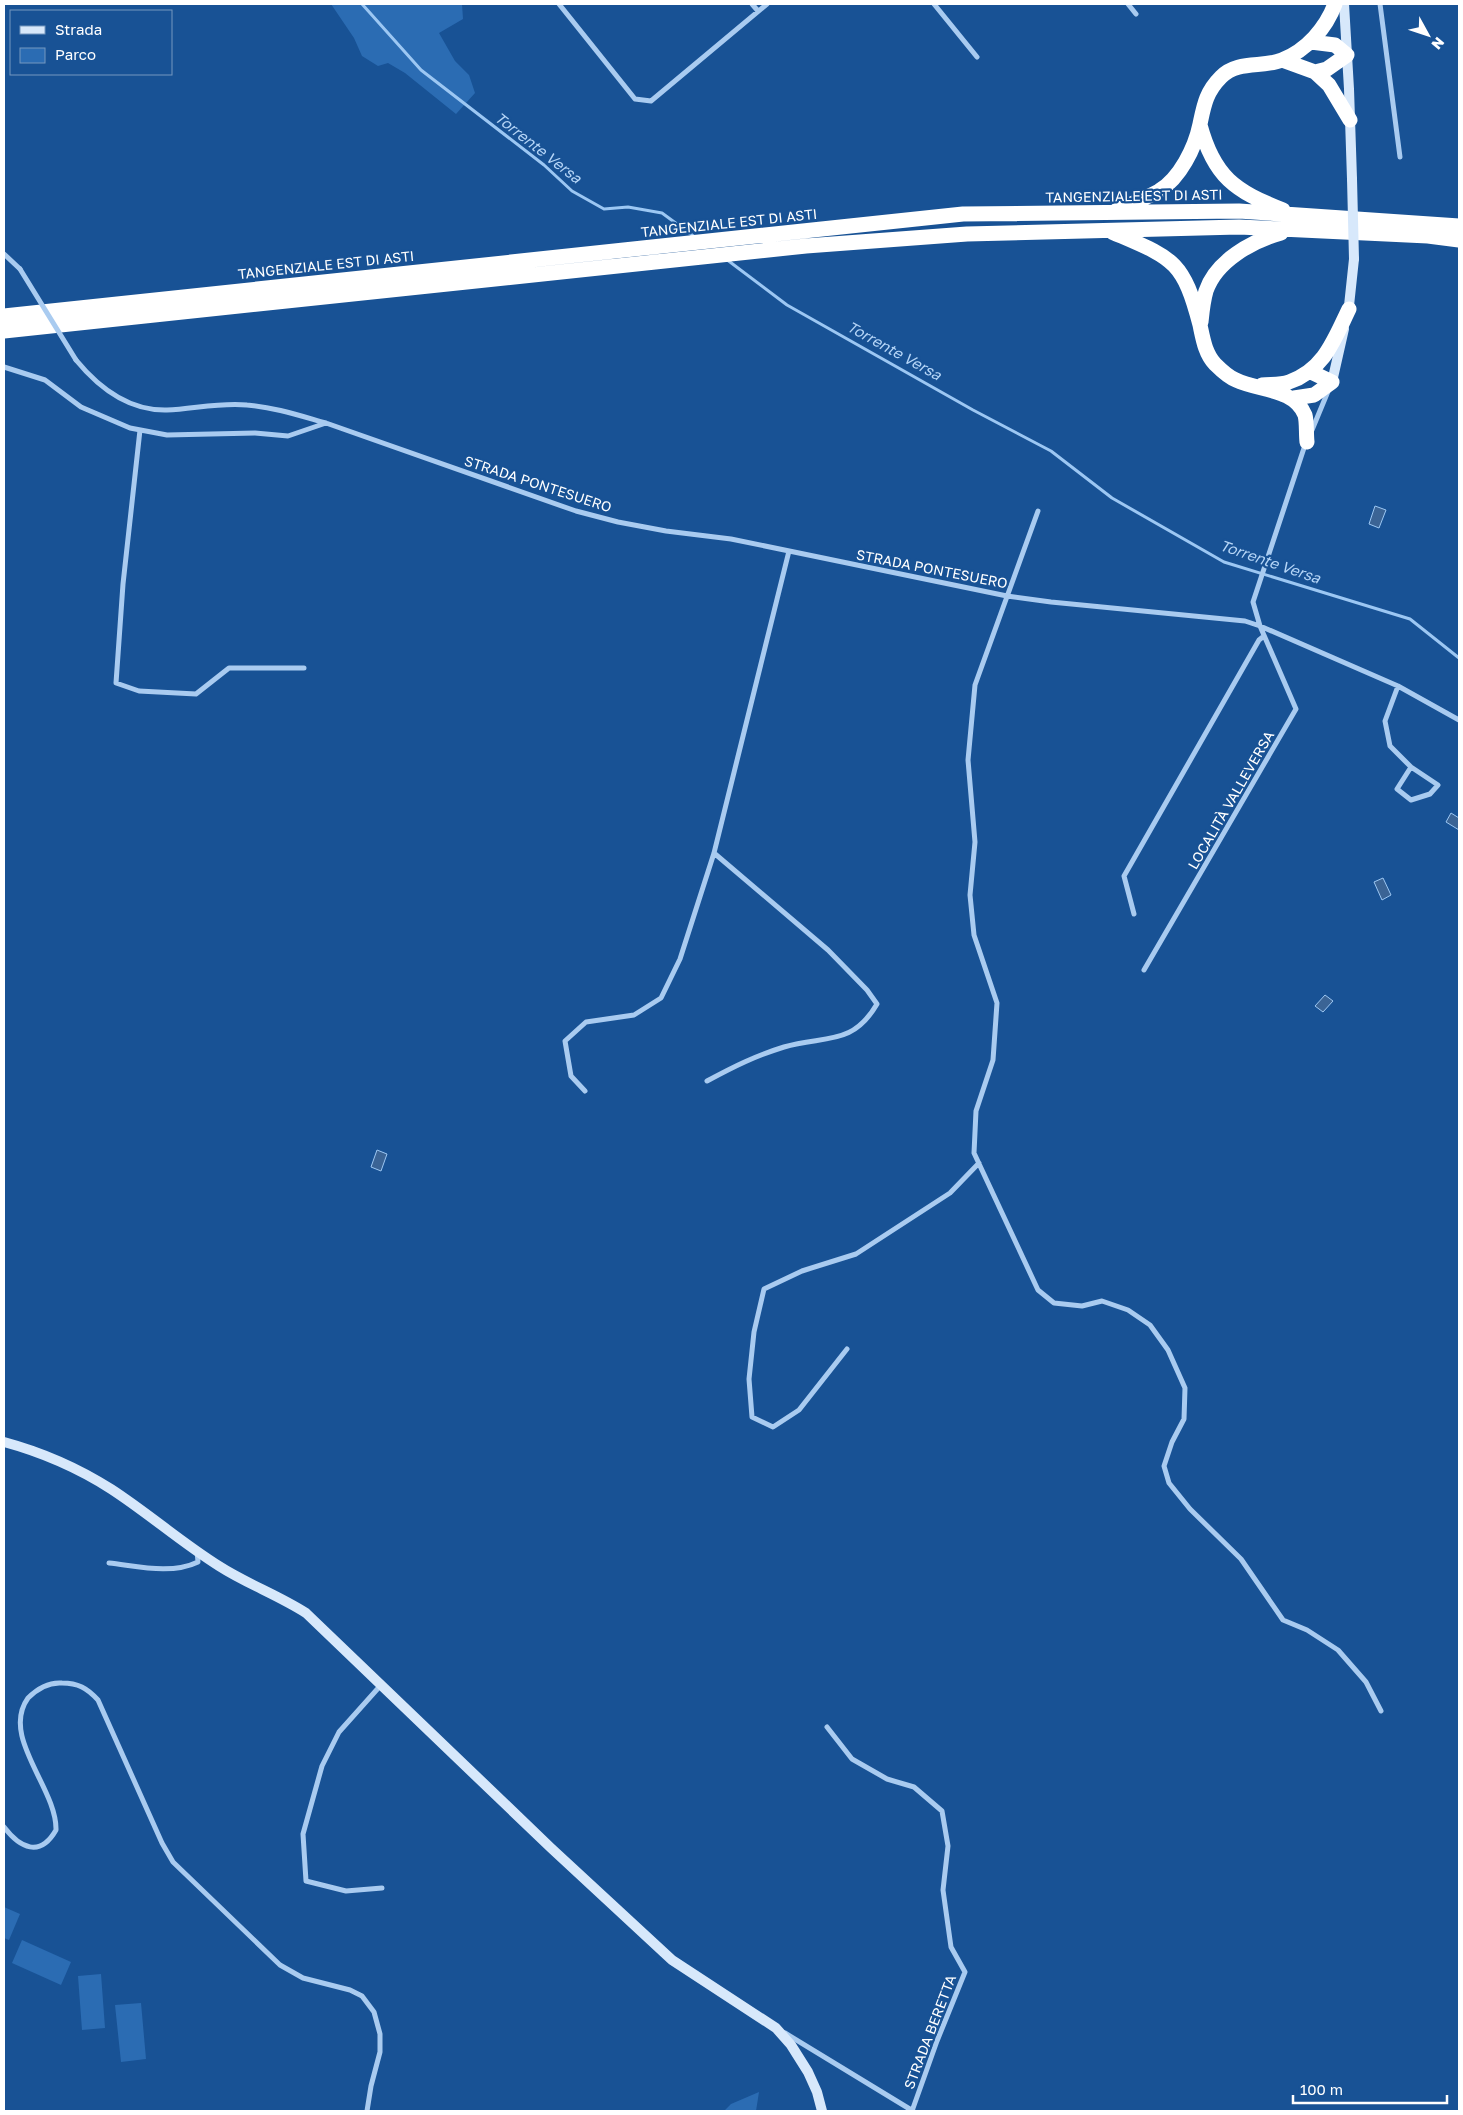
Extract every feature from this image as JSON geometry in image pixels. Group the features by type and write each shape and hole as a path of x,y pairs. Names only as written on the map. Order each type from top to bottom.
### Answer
{"highway":[{"path":"1109,213 1160,190 1179,171 1192,150 1200,125 1202,107 1220,78 1234,68 1282,60 1311,42 1328,21 1336,4"},
{"path":"1311,42 1334,45 1347,55 1327,69 1315,72"},
{"path":"1282,60 1315,72 1329,86 1350,120"},
{"path":"1200,125 1206,150 1222,175 1244,193 1294,222"},
{"name":"TANGENZIALE EST DI ASTI","path":"4,316 963,214 1239,212 1294,222 1459,240"},
{"path":"1429,223 1459,220"},
{"path":"1200,326 1206,291 1219,270 1233,256 1294,222"},
{"name":"TANGENZIALE EST DI ASTI","path":"4,331 675,259 806,246 967,234 1238,227 1294,222 1429,223 1459,226"},
{"path":"1106,230 1145,246 1172,262 1186,279 1206,350 1215,363 1234,380 1294,398 1314,395 1332,382 1311,372"},
{"path":"1255,386 1288,382 1311,372 1330,349 1349,309"},
{"path":"1294,398 1305,416 1306,442"}],"street":[{"path":"559,4 635,99 650,101 767,4"},
{"path":"752,4 758,11"},
{"path":"934,4 977,57"},
{"path":"1128,4 1136,14"},
{"path":"1332,382 1349,309 1354,259 1344,4"},
{"path":"1380,4 1400,157"},
{"name":"STRADA PONTESUERO","path":"4,254 20,269 76,360 91,378 116,397 142,407 165,410 247,404 287,412 326,423 576,511 618,522 666,531 731,539 1007,596 1245,621 1398,686 1459,720"},
{"path":"4,367 45,380 81,407 130,428 167,435 255,433 288,436 326,423"},
{"name":"LOCALITÀ VALLEVERSA","path":"1144,970 1296,709 1264,636 1253,602 1306,442 1332,382"},
{"path":"140,430 123,584 116,683 139,691 196,694 229,668 304,668"},
{"path":"1038,511 974,685 968,760 975,842 970,895 974,935 997,1003 993,1060 976,1111 974,1153 1038,1290 1054,1303 1082,1306 1102,1301 1128,1310 1150,1325 1168,1350 1185,1388 1184,1418 1172,1442 1164,1466 1169,1483 1190,1509 1241,1559 1283,1620 1307,1630 1338,1650 1366,1682 1381,1711"},
{"path":"586,1091 571,1076 565,1041 586,1022 634,1015 660,998 680,959 714,853 789,551"},
{"path":"1134,914 1124,876 1236,679 1264,636"},
{"path":"1398,686 1385,721 1390,746 1411,767 1438,785 1430,794 1411,800 1397,789 1411,767"},
{"path":"708,1081 754,1057 787,1046 842,1037 868,1020 877,1004 867,990 828,950 714,853"},
{"path":"847,1349 799,1410 773,1427 752,1417 749,1379 754,1332 764,1289 802,1271 856,1254 950,1193 979,1163"},
{"path":"4,1442 57,1460 111,1489 234,1576 289,1601 306,1613 551,1848 672,1960 767,2022 913,2111"},
{"path":"109,1563 153,1568 185,1568 198,1562 197,1551"},
{"path":"16,1737 16,1718 24,1702 35,1691 57,1683 71,1683 89,1690 98,1700 162,1843 173,1862 280,1965 303,1978 350,1990 362,1996 374,2012 380,2034 380,2052 367,2111"},
{"path":"381,1684 339,1732 322,1766 303,1834 306,1882 346,1891 382,1888"},
{"name":"STRADA BERETTA","path":"827,1727 852,1759 887,1779 914,1787 942,1810 948,1846 943,1890 951,1947 965,1972 937,2041 913,2111"},
{"path":"4,1826 17,1842 27,1847 39,1846 48,1842 56,1830 52,1809 18,1746"},
{"path":"767,2022 784,2036 798,2055 817,2092 822,2111"}],"green space":[{"path":"331,4 462,4 463,19 439,33 455,61 469,75 475,93 456,114 405,73 388,63 378,66 362,56 354,38"},
{"path":"4,1907 20,1914 9,1940 4,1938"},
{"path":"22,1940 71,1962 61,1985 12,1963"},
{"path":"101,1974 105,2028 82,2030 78,1976"},
{"path":"141,2003 146,2059 121,2062 115,2005"},
{"path":"759,2092 756,2111 724,2111 731,2104"}],"shaded area":[{"path":"1375,506 1386,510 1379,528 1369,524"},
{"path":"1451,813 1459,818 1459,830 1446,822"},
{"path":"1383,878 1391,895 1382,900 1374,882"},
{"path":"1325,995 1333,1001 1323,1012 1315,1006"},
{"path":"377,1150 387,1154 381,1171 371,1167"}],"waterway":[{"name":"Torrente Versa","path":"362,4 421,70 544,165 572,191 604,209 628,207 662,213 696,238"},
{"name":"Torrente Versa","path":"726,259 787,305 973,410 1051,451 1112,498 1224,562 1410,619 1459,658"}]}
